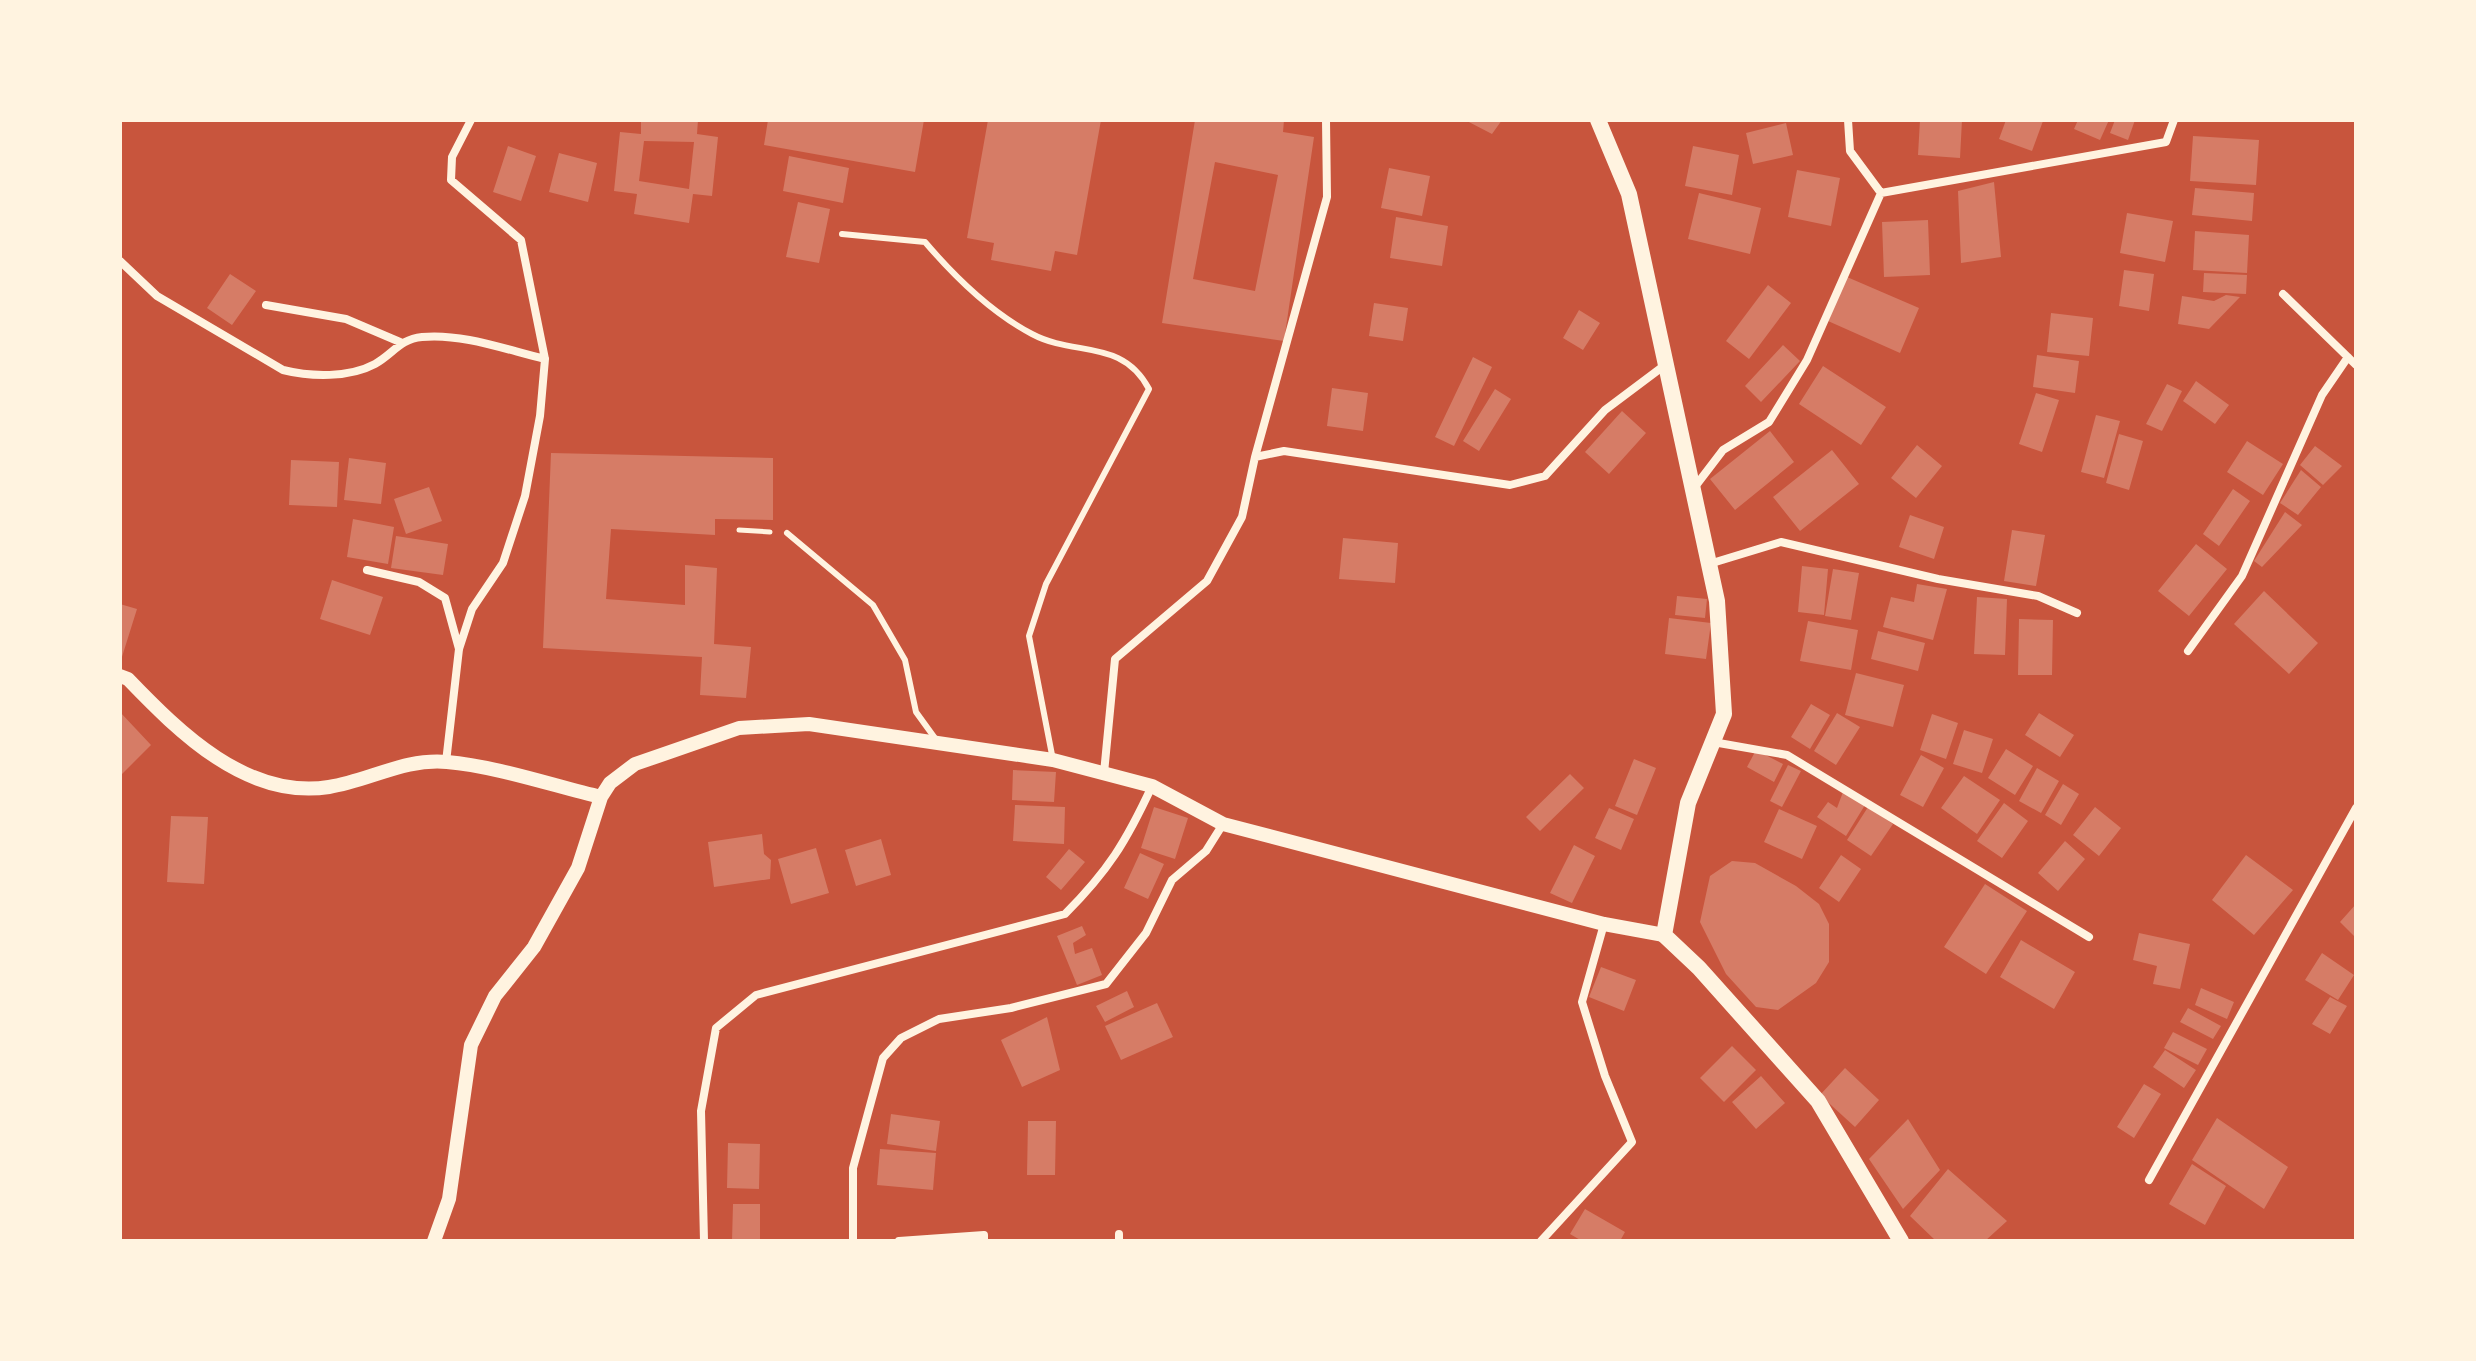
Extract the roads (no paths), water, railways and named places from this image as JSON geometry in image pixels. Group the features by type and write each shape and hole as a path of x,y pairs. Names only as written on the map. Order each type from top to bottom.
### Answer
{"main road":[{"path":"1598,120 1629,194 1717,601 1724,714 1688,803 1664,935 1699,968 1818,1101 1901,1241"}],"street":[{"path":"446,762 459,649 472,609 503,563 525,496 540,416 545,359 521,240 451,180 452,157 471,120"},
{"path":"1104,773 1115,659 1207,581 1242,517 1255,457 1327,197 1326,120"},
{"path":"1848,120 1850,151 1881,193"},
{"path":"1881,193 2166,142 2174,120"},
{"path":"1691,492 1723,450 1769,422 1807,360 1881,193"},
{"path":"120,261 157,296 283,370 301,374 347,373 376,364 400,342 422,337 452,338 545,359"},
{"path":"2283,294 2356,365"},
{"path":"266,305 346,319 400,342"},
{"path":"2188,651 2242,576 2322,395 2348,357"},
{"path":"1255,457 1284,451 1510,485 1545,476 1605,410 1665,365"},
{"path":"1708,564 1781,542 1938,579 2038,596 2077,613"},
{"path":"367,570 419,582 445,598 459,649"},
{"path":"120,676 173,726 234,770 296,789 330,787 397,766 446,762 601,797"},
{"path":"434,1241 449,1199 471,1045 495,996 534,947 578,868 601,797 610,783 635,764 739,728 809,724 1053,760 1152,786 1223,824 1604,924 1664,935"},
{"path":"1713,742 1787,755 2089,937"},
{"path":"704,1241 701,1111 716,1028 756,995 1065,914 1100,879 1126,843 1152,786"},
{"path":"2149,1180 2356,808"},
{"path":"853,1241 853,1168 883,1058 901,1038 939,1019 1011,1008 1106,984 1146,933 1172,880 1206,851 1223,824"},
{"path":"1541,1241 1632,1142 1605,1076 1582,1002 1604,924"},
{"path":"899,1241 984,1235 984,1241"}],"lane":[{"path":"842,234 925,242 947,267 1028,332 1046,341 1105,352 1138,369 1149,389 1046,584 1029,636 1053,760"},
{"path":"787,533 873,605 905,660 916,712 939,744"}]}
